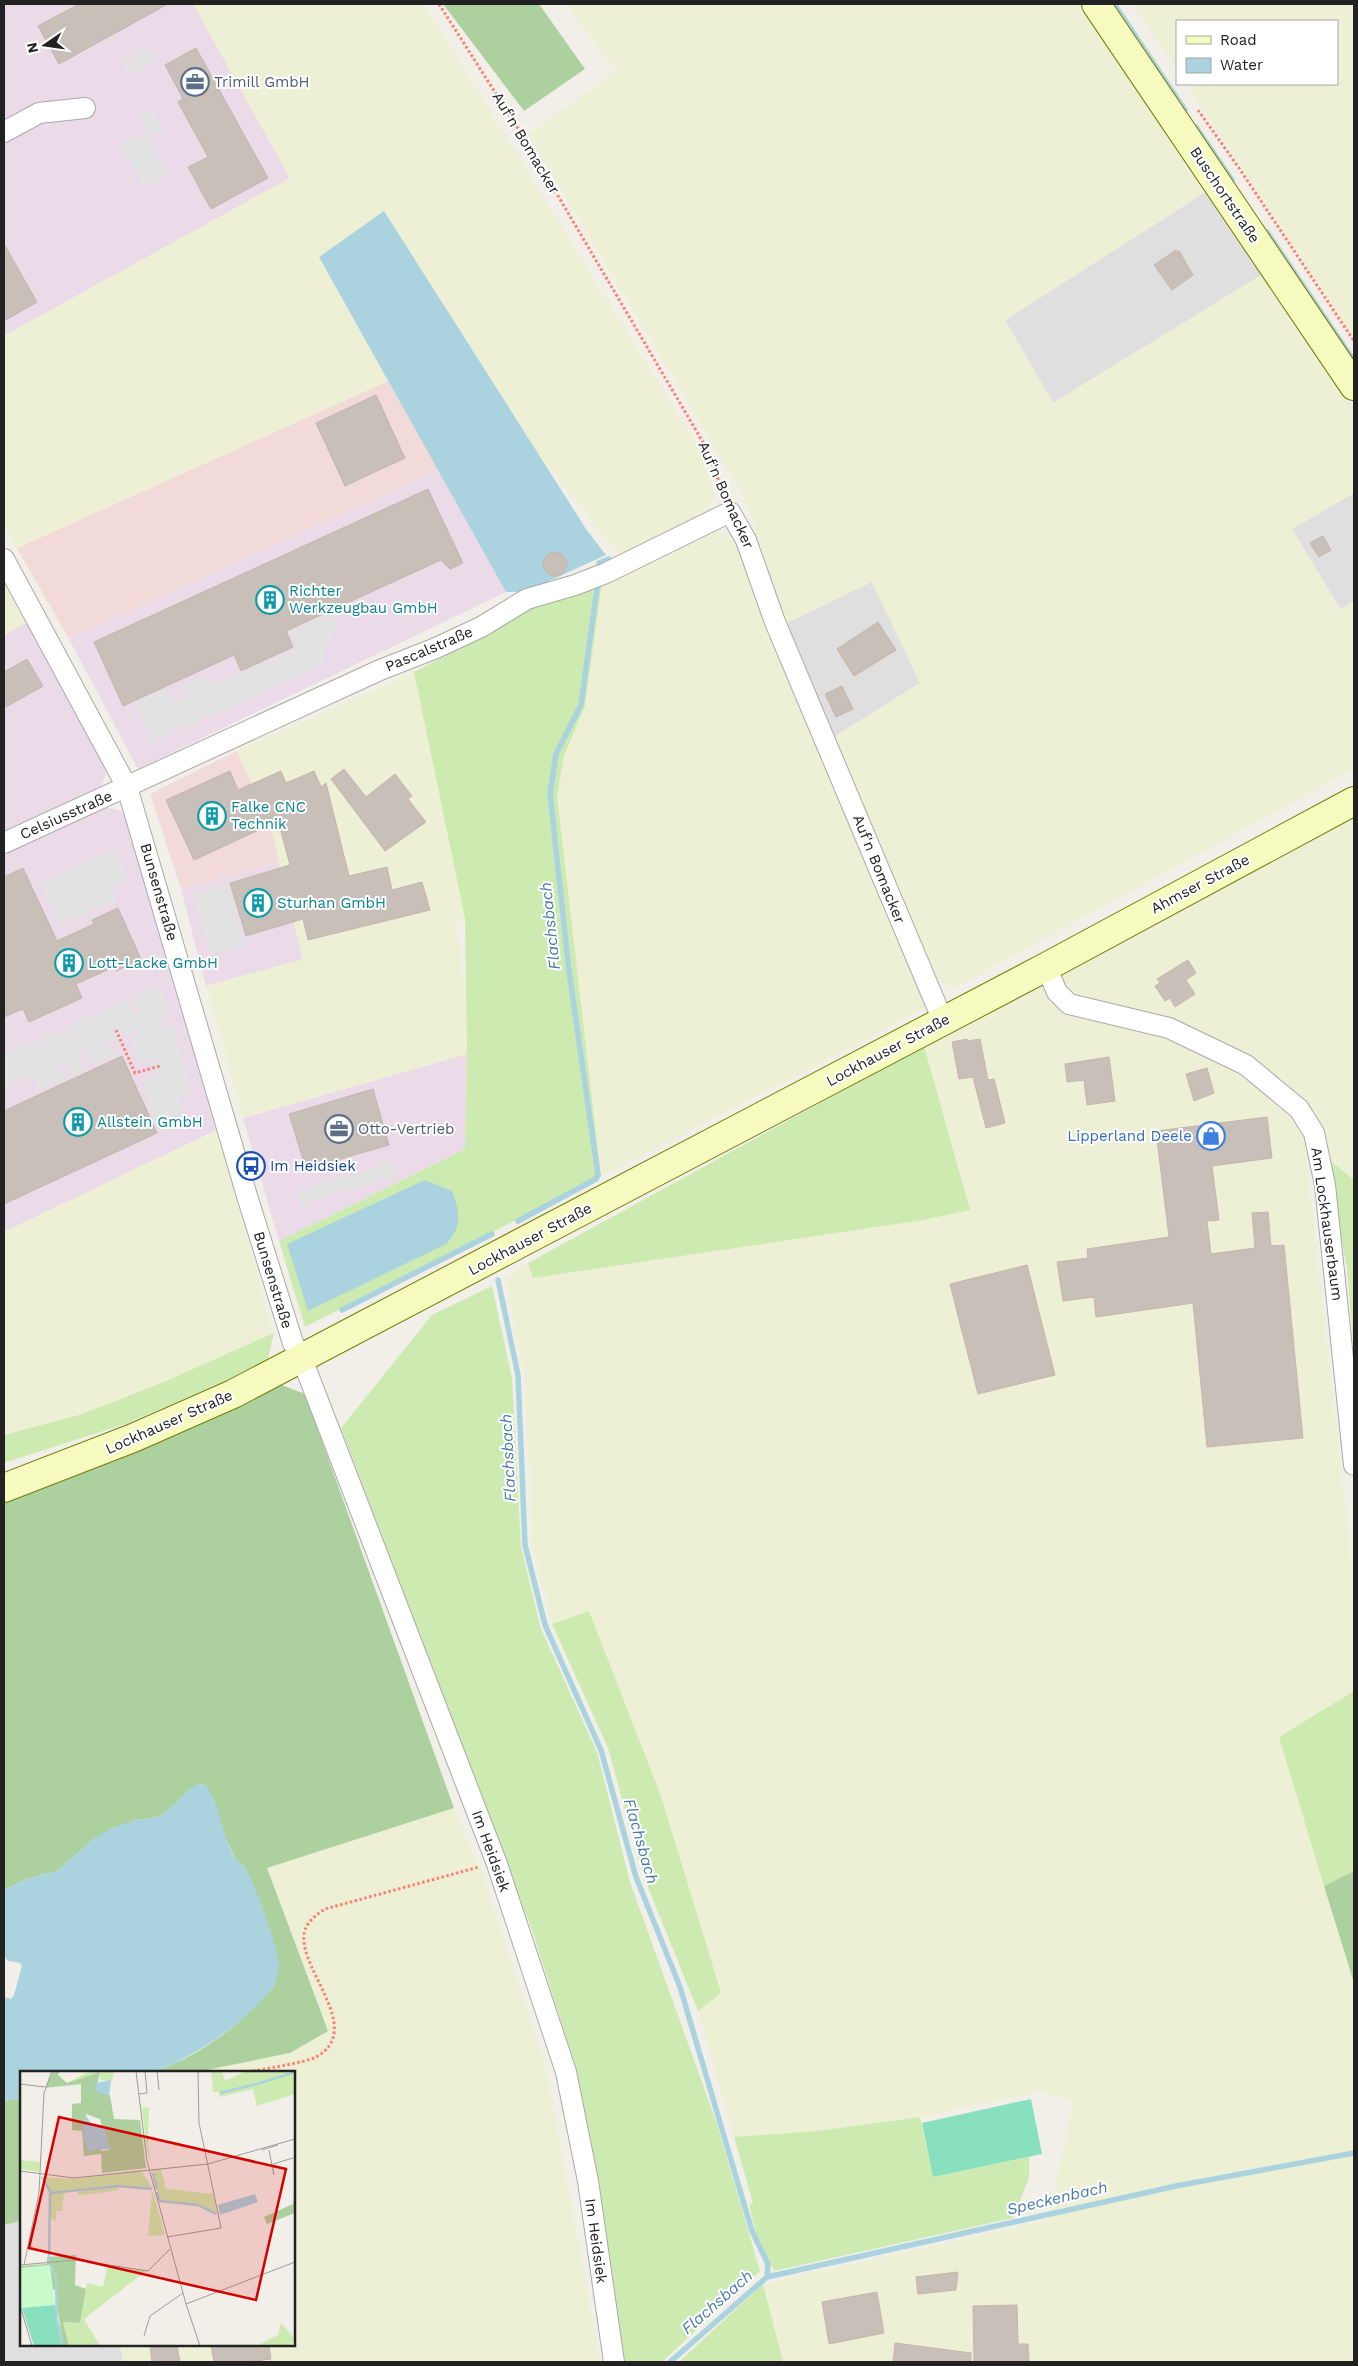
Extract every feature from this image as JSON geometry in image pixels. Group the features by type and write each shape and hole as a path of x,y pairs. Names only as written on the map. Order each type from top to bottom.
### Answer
{"street":[{"name":"Buschortstraße","path":"1096,4 1354,386"},
{"path":"4,132 40,113 85,108"},
{"name":"Pascalstraße","path":"127,787 380,670 436,648 481,627 528,599 574,585 606,572 730,512"},
{"name":"Auf'n Bomacker","path":"730,512 746,540 775,622 943,1021"},
{"name":"Bunsenstraße","path":"4,559 127,787 247,1196 293,1343 302,1359"},
{"name":"Celsiusstraße","path":"4,843 127,787"},
{"name":"Ahmser Straße","path":"1046,967 1354,801"},
{"name":"Lockhauser Straße","path":"4,1488 134,1438 234,1394 1046,967"},
{"name":"Am Lockhauserbaum","path":"1046,967 1057,992 1069,1004 1169,1028 1246,1065 1299,1109 1314,1133 1325,1185 1354,1465"},
{"name":"Im Heidsiek","path":"302,1359 497,1864 566,2072 588,2181 614,2362"}],"path":[{"name":"Auf'n Bomacker","path":"439,4 524,138 707,449 730,512"},
{"path":"1239,168 1354,341"},
{"path":"116,1030 135,1074 160,1066"},
{"path":"253,2071 316,2057 328,2046 335,2034 333,2016 306,1951 304,1934 311,1918 325,1909 497,1864"}],"shaded area":[{"path":"4,4 194,4 290,178 4,336"},
{"path":"149,48 156,60 129,75 122,62"},
{"path":"152,109 163,130 151,136 140,116"},
{"path":"145,132 168,174 144,188 120,145"},
{"path":"1207,191 1263,274 1053,403 1005,320"},
{"path":"388,381 438,470 69,639 17,548"},
{"path":"438,470 506,592 138,769 69,639"},
{"path":"1354,493 1354,601 1341,610 1292,529"},
{"path":"872,581 920,683 834,737 785,624"},
{"path":"331,612 338,626 324,649 323,665 147,745 147,732 133,703 167,688 176,702 189,696 177,687 204,676 216,684 297,648 289,632"},
{"path":"28,622 107,771 100,790 4,833 4,635"},
{"path":"237,751 271,828 279,862 181,889 150,794"},
{"path":"106,807 124,812 172,966 217,1130 4,1232 4,854"},
{"path":"115,849 128,879 111,887 117,900 59,926 40,882"},
{"path":"279,862 303,960 206,986 181,889"},
{"path":"228,884 245,945 211,955 193,894"},
{"path":"158,985 171,1015 162,1018 159,1022 159,1028 172,1024 191,1092 179,1096 185,1119 156,1127 142,1080 155,1076 151,1060 137,1063 130,1037 143,1033 137,1029 108,1043 114,1056 93,1065 87,1052 78,1056 84,1069 70,1076 64,1063 60,1064 66,1078 40,1090 34,1076 4,1090 4,1056 37,1041 42,1053 46,1052 41,1039 67,1027 74,1039 78,1037 71,1025 128,999 134,1012 138,1010 132,997"},
{"path":"467,1054 465,1149 279,1241 243,1118"},
{"path":"393,1162 398,1176 301,1204 297,1190"},
{"path":"20,2221 20,2346 120,2346 123,2362 4,2362 4,2225"}],"green space":[{"path":"193,4 424,4 699,448 714,492 708,515 622,559 539,455 384,211 319,257 388,381 17,548 4,525 4,336 290,178"},
{"path":"443,4 539,4 585,69 524,111"},
{"path":"566,4 1086,4 1207,191 1005,320 1053,403 1263,274 1354,410 1354,493 1292,529 1340,610 1354,601 1354,769 951,990 930,970 834,737 920,683 872,582 785,624 746,500 528,134 616,71"},
{"path":"1133,4 1354,4 1354,338 1187,85 1338,85 1338,20 1176,20 1176,68"},
{"path":"710,532 726,533 738,546 928,1007 601,1177 556,796 564,756 585,706 602,582"},
{"path":"4,579 28,622 4,635"},
{"path":"602,582 585,706 564,756 557,796 601,1177 305,1327 279,1241 465,1149 467,1054 465,918 414,672 503,626 534,603"},
{"path":"414,672 465,918 455,921 466,988 467,1054 243,1118 206,986 303,959 271,828 237,751"},
{"path":"1354,813 1354,1180 1326,1157 1307,1158 1354,1579 1354,1691 1279,1737 1354,1983 1354,2362 783,2362 763,2284 1047,2220 1074,2100 1038,2092 920,2117 817,2131 734,2137 698,2011 721,1992 589,1612 552,1624 533,1547 524,1375 505,1278 528,1263 533,1278 970,1210 924,1046 1180,913"},
{"path":"924,1046 970,1210 923,1220 533,1278 528,1263"},
{"path":"217,1130 274,1333 159,1384 79,1415 4,1435 4,1232"},
{"path":"1326,1157 1354,1180 1354,1355 1347,1268"},
{"path":"492,1286 512,1378 521,1547 541,1629 597,1752 630,1882 717,2124 760,2271 662,2362 625,2362 589,2134 576,2068 533,1933 341,1428 432,1315"},
{"path":"274,1333 267,1363 125,1424 4,1463 4,1435 79,1415 159,1384"},
{"path":"279,1384 305,1394 454,1808 267,1868 328,2031 290,2053 202,2071 156,2071 187,2057 219,2037 234,2026 274,1986 244,1866 236,1860 226,1839 190,1789 164,1814 153,1818 136,1820 95,1838 57,1871 27,1879 4,1890 4,1497"},
{"path":"589,1611 661,1796 721,1993 698,2011 643,1875 608,1748 552,1624"},
{"path":"1354,1691 1354,1871 1324,1886 1279,1737"},
{"path":"454,1808 482,1872 547,2070 601,2362 123,2362 120,2346 295,2346 295,2071 202,2071 290,2053 328,2031 267,1868"},
{"path":"1354,1871 1354,1983 1324,1886"},
{"path":"20,2098 20,2221 4,2225 4,2101"},
{"path":"1031,2099 1042,2154 933,2177 922,2123"},
{"path":"920,2117 933,2177 1029,2157 1029,2178 1013,2218 774,2271 756,2233 749,2204 753,2203 734,2137 817,2131"},
{"path":"763,2284 783,2362 679,2362"}],"water":[{"path":"384,211 586,529 606,555 525,592 506,592 319,257"},
{"path":"425,1180 452,1191 455,1199 458,1213 457,1225 446,1244 308,1311 287,1244"},
{"path":"199,1784 205,1784 218,1811 230,1849 235,1858 246,1869 255,1887 266,1916 278,1958 279,1966 273,1987 250,2013 235,2025 201,2049 168,2066 156,2071 20,2071 20,2098 4,2101 4,1997 11,1999 14,1995 22,1966 20,1963 8,1961 4,1956 4,1890 27,1879 57,1871 95,1838 112,1828 164,1814 190,1789"}],"building":[{"path":"79,4 168,4 59,64 38,26"},
{"path":"196,48 268,178 211,209 188,167 208,157 178,102 183,99 165,65"},
{"path":"4,244 37,302 4,321"},
{"path":"1176,250 1177,252 1179,251 1193,275 1172,290 1154,265"},
{"path":"376,395 405,458 345,486 316,423"},
{"name":"Richter Werkzeugbau GmbH","path":"428,489 463,563 450,569 441,560 286,631 293,647 241,671 234,655 123,706 94,642"},
{"path":"1323,536 1331,550 1319,557 1310,543"},
{"path":"555,552 564,555 567,564 564,573 555,576 546,573 543,564 546,555"},
{"path":"878,622 896,650 854,676 837,649"},
{"path":"27,659 43,686 4,708 4,672"},
{"path":"842,686 853,709 836,717 825,694"},
{"path":"344,769 366,797 395,774 412,796 408,799 426,822 385,851 331,779"},
{"path":"230,771 238,790 281,771 286,783 314,771 321,787 326,783 349,876 387,867 392,890 422,882 430,910 308,940 303,919 246,936 230,883 290,865 278,821 194,860 166,800"},
{"name":"Lott-Lacke GmbH","path":"23,868 57,941 94,924 92,920 118,908 141,959 116,971 114,967 76,984 82,998 29,1022 23,1009 4,1017 4,877"},
{"path":"1188,960 1196,973 1186,980 1195,994 1175,1007 1170,998 1165,1001 1155,986 1160,983 1157,979"},
{"path":"967,1039 968,1041 980,1039 988,1080 994,1079 1005,1123 986,1128 973,1077 959,1079 952,1042"},
{"name":"Allstein GmbH","path":"122,1056 157,1133 4,1204 4,1111"},
{"path":"1109,1057 1115,1101 1087,1105 1084,1080 1067,1082 1065,1064"},
{"path":"1207,1068 1214,1093 1194,1101 1186,1074"},
{"name":"Otto-Vertrieb","path":"373,1089 389,1145 306,1169 289,1114"},
{"path":"1267,1117 1272,1158 1212,1166 1219,1220 1207,1221 1211,1254 1255,1248 1252,1213 1268,1212 1271,1246 1284,1245 1303,1438 1207,1447 1193,1303 1096,1317 1094,1297 1063,1301 1057,1262 1088,1258 1087,1249 1169,1237 1156,1131"},
{"path":"1027,1265 1055,1375 978,1394 950,1284"},
{"path":"958,2272 956,2290 918,2294 916,2277"},
{"path":"877,2292 884,2333 829,2344 822,2302"},
{"path":"1017,2305 1018,2344 1028,2344 1029,2362 974,2362 973,2306"},
{"path":"895,2343 971,2353 971,2362 893,2362"},
{"path":"150,2346 177,2346 180,2362 152,2362"},
{"path":"211,2346 269,2346 271,2359 248,2362 214,2362"}],"waterway":[{"path":"1114,4 1185,110"},
{"path":"1196,127 1232,180"},
{"path":"1267,232 1354,361"},
{"name":"Flachsbach","path":"599,567 599,563 609,559"},
{"name":"Flachsbach","path":"518,1221 596,1179 598,1175 569,971 550,794 556,754 581,705 597,588"},
{"path":"342,1310 492,1234"},
{"name":"Flachsbach","path":"498,1280 518,1375 525,1545 545,1625 601,1750 636,1877 680,1987 752,2231 768,2264 767,2277 670,2362"},
{"name":"Speckenbach","path":"767,2277 1176,2186 1354,2153"}],"place":[{"name":"Trimill GmbH","path":"195,82"},
{"name":"Richter Werkzeugbau GmbH","path":"270,600"},
{"name":"Falke CNC Technik","path":"212,816"},
{"name":"Sturhan GmbH","path":"258,903"},
{"name":"Lott-Lacke GmbH","path":"69,963"},
{"name":"Allstein GmbH","path":"78,1122"},
{"name":"Otto-Vertrieb","path":"339,1129"},
{"name":"Lipperland Deele","path":"1211,1136"},
{"name":"Im Heidsiek","path":"251,1166"}]}
